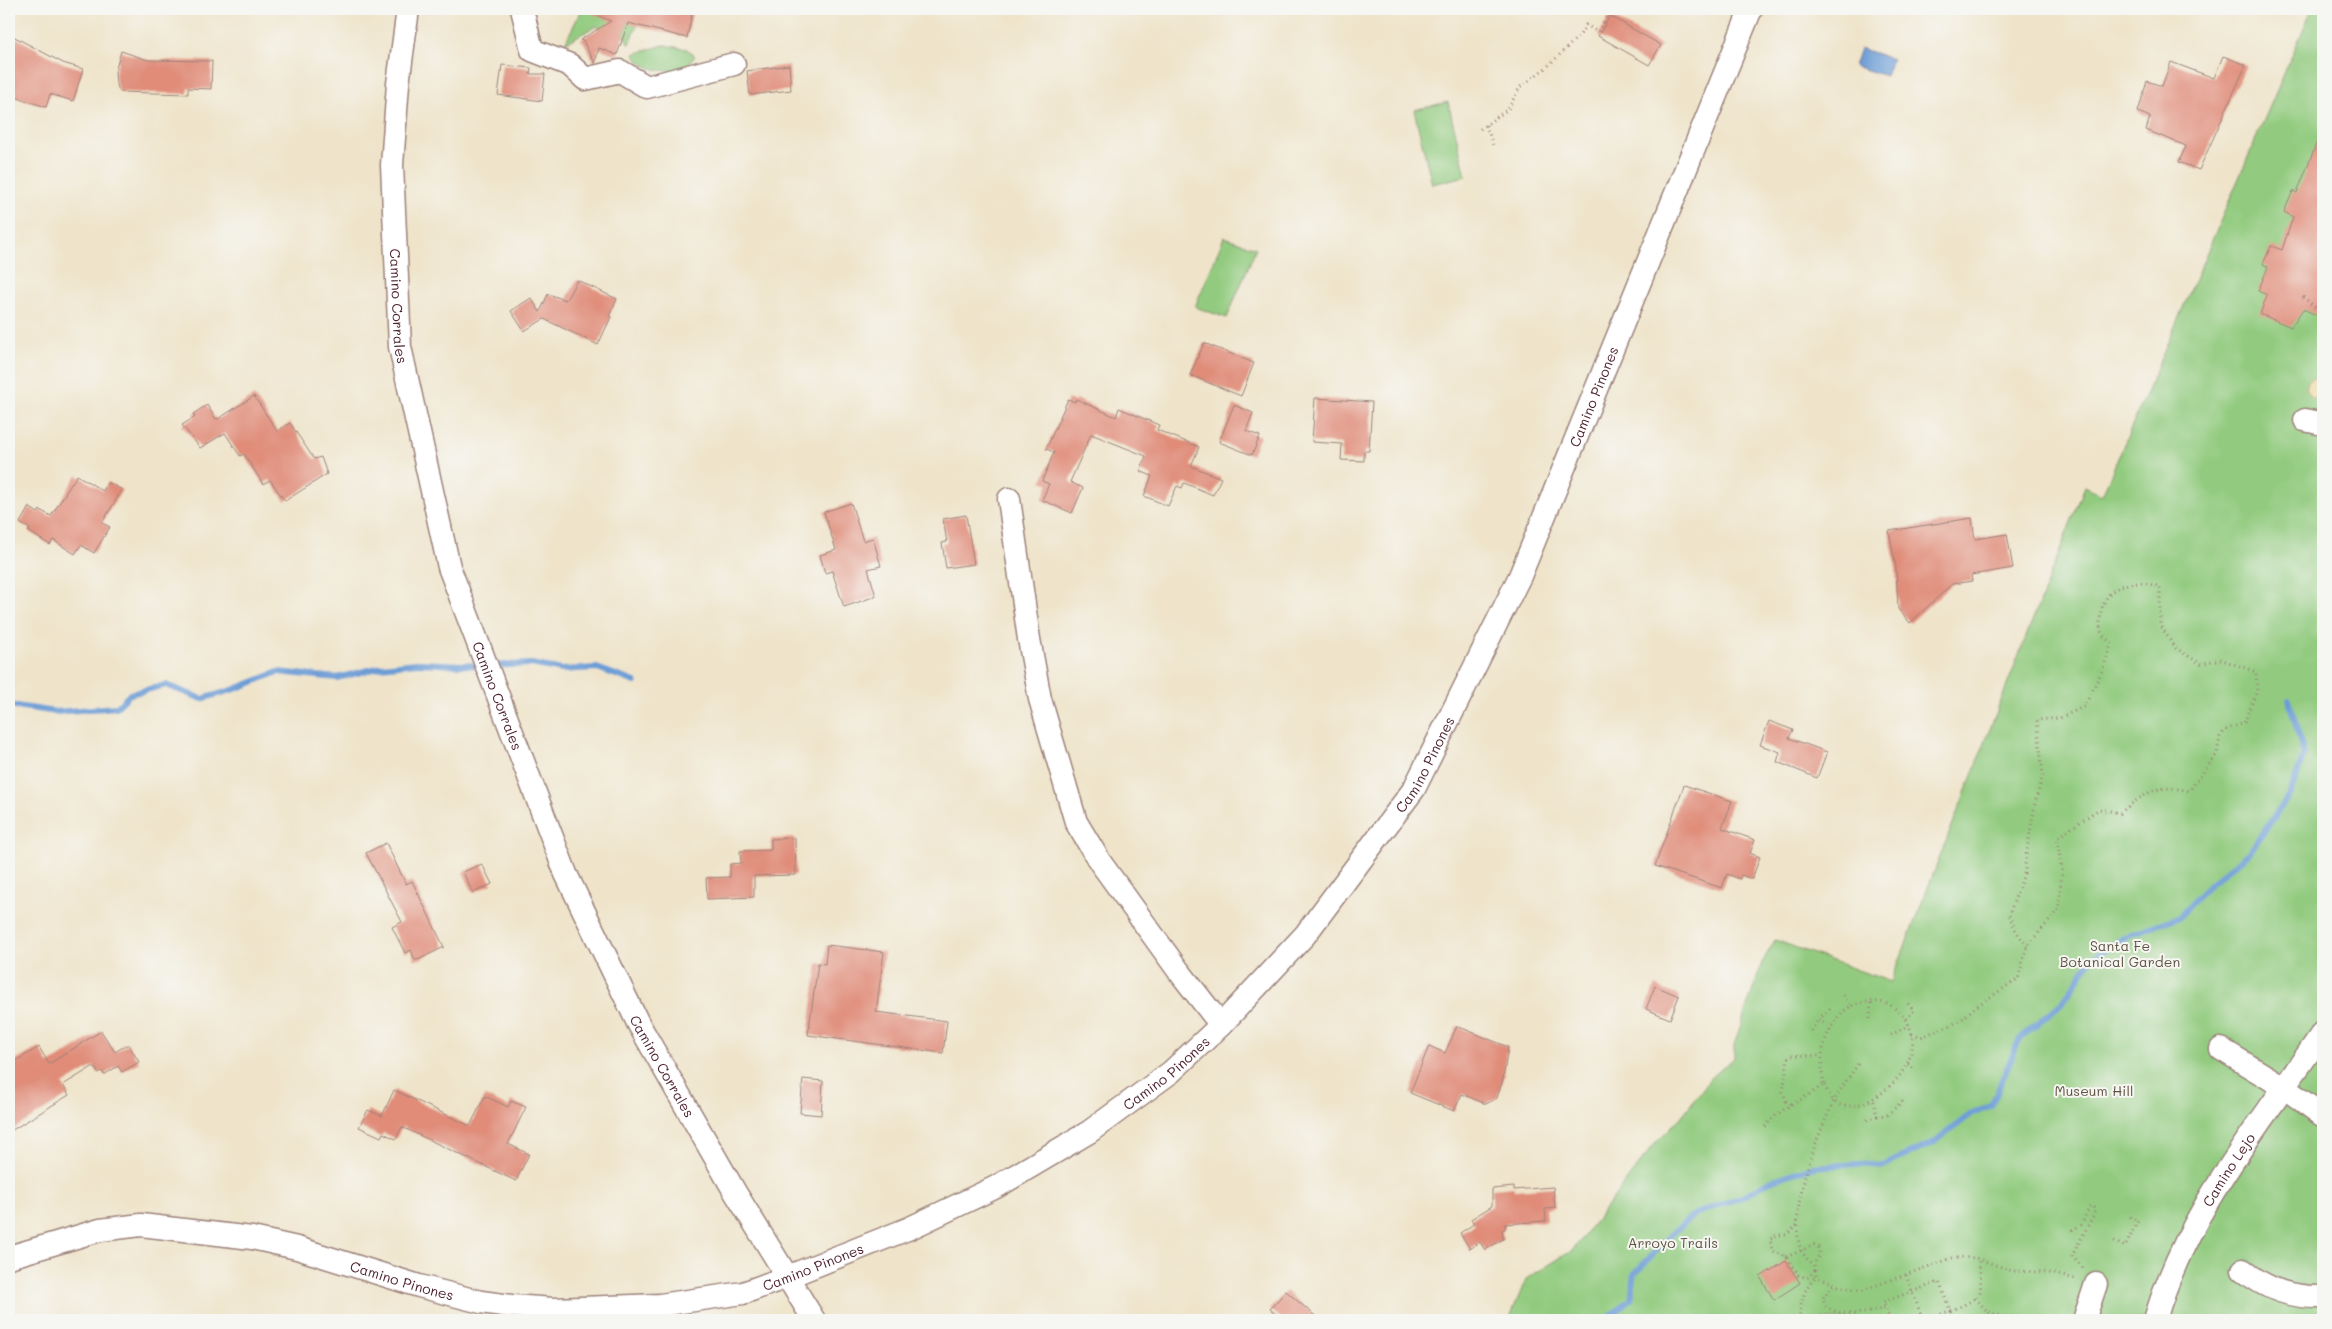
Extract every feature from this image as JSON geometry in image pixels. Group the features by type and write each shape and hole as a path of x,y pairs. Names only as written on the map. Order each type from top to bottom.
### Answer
{"street":[{"name":"Camino Corrales","path":"408,9 398,84 392,165 400,347 448,567 566,874 638,1023 735,1192 814,1320"},
{"path":"522,9 532,50 570,65 585,79 620,71 647,88 734,64"},
{"name":"Camino Pinones","path":"9,1257 100,1230 141,1225 252,1238 297,1248 419,1286 481,1302 554,1309 660,1305 743,1293 910,1228 996,1187 1089,1132 1171,1072 1221,1025 1305,935 1414,789 1520,576 1750,9"},
{"path":"1009,499 1029,639 1040,699 1076,822 1100,862 1178,970 1221,1025"},
{"name":"Camino Lejo","path":"2155,1320 2192,1230 2218,1185 2323,1032"},
{"path":"2221,1049 2285,1088 2323,1116"},
{"path":"2243,1270 2278,1292 2303,1297 2323,1297"},
{"path":"2084,1320 2096,1284"}],"path":[{"path":"1480,129 1508,109 1520,87 1548,66 1580,35 1586,25 1598,32 1611,9"},
{"path":"1653,9 1659,12 1671,9"},
{"path":"1486,125 1494,148"},
{"path":"2303,297 2323,314"},
{"path":"1912,1034 1921,1037 1960,1021 1975,1007 2007,988 2018,979 2027,946 2058,911 2062,871 2057,838 2099,809 2120,813 2136,800 2157,789 2175,788 2189,791 2217,754 2220,736 2225,730 2244,723 2257,691 2256,672 2220,658 2201,664 2174,647 2160,624 2160,587 2144,581 2118,586 2104,601 2100,614 2101,631 2111,644 2109,659 2096,680 2085,706 2060,718 2037,720 2043,775 2035,803 2025,871 2009,915 2027,946"},
{"path":"1842,993 1851,1006"},
{"path":"1870,1019 1871,1002"},
{"path":"1871,1002 1890,1004 1906,1019 1909,1025 1912,1034 1908,1064 1890,1088 1859,1104 1834,1101 1824,1084 1821,1056 1831,1029 1838,1017 1851,1006 1871,1002"},
{"path":"1906,1002 1914,1011 1906,1019"},
{"path":"1811,1031 1819,1019 1830,1009"},
{"path":"1819,1019 1831,1029"},
{"path":"1891,1035 1909,1025"},
{"path":"1792,1104 1786,1101 1782,1092 1788,1058 1792,1055 1821,1056"},
{"path":"1814,1264 1806,1260 1801,1250 1797,1225 1800,1202 1814,1146 1834,1101 1858,1064"},
{"path":"1908,1064 1914,1069"},
{"path":"1765,1127 1778,1114 1792,1104 1807,1097 1824,1084"},
{"path":"1873,1098 1877,1116"},
{"path":"1867,1120 1887,1115 1903,1101"},
{"path":"2072,1230 2081,1225 2090,1206 2092,1206 2095,1209 2072,1256 2096,1284"},
{"path":"2114,1241 2125,1247 2138,1221 2126,1215"},
{"path":"1797,1225 1786,1235 1777,1235 1770,1240 1771,1249 1777,1255 1786,1257 1814,1245 1819,1248 1819,1254 1814,1264 1816,1276"},
{"path":"1786,1257 1798,1275 1807,1278 1815,1270"},
{"path":"1816,1276 1832,1285 1863,1290 1955,1257 1979,1259 2012,1271 2046,1272 2072,1278"},
{"path":"1906,1275 1923,1320 1975,1298 1980,1291 1979,1259"},
{"path":"1799,1320 1801,1303 1807,1286 1816,1276"},
{"path":"1890,1320 1883,1302 1939,1282 1954,1320"},
{"path":"1832,1285 1823,1298 1825,1306 1837,1314 1872,1312 1885,1308"},
{"path":"1975,1298 1988,1312 2009,1318 2018,1316 2019,1320"}],"green space":[{"path":"582,9 606,9 608,11 612,9 639,9 641,11 650,9 656,17 641,17 629,45 624,35 596,26 565,43"},
{"name":"Museum Hill","path":"2312,9 2323,9 2323,1320 1509,1320 1526,1279 1573,1250 1658,1140 1681,1117 1711,1078 1734,1058 1734,1045 1762,963 1775,940 1891,982 2085,486 2102,495"},
{"path":"664,45 687,49 695,56 684,69 663,70 643,64 634,54"},
{"path":"1448,102 1466,176 1432,184 1414,110"},
{"path":"1224,237 1256,248 1227,318 1195,307"}],"sand":[{"path":"2317,375 2323,376 2323,399 2312,398 2306,389 2308,381"}],"water":[{"path":"1860,48 1892,59 1886,76 1854,66"}],"building":[{"path":"581,9 693,9 687,38 628,23 617,55 599,48 595,63 583,41 580,40 611,21"},
{"path":"1610,16 1661,45 1649,65 1598,36"},
{"path":"9,34 63,63 83,69 73,101 50,94 46,107 15,97 16,91 9,89"},
{"path":"121,51 148,60 212,61 211,89 188,88 188,94 120,92 116,84 115,72"},
{"path":"2223,56 2246,65 2199,170 2179,162 2186,146 2146,130 2150,117 2138,112 2147,81 2162,86 2171,62 2214,78"},
{"path":"502,65 531,68 530,74 545,74 542,101 498,95"},
{"path":"789,65 791,90 750,95 747,71"},
{"path":"2322,129 2323,318 2303,309 2291,327 2260,314 2267,295 2258,291 2268,267 2263,264 2271,246 2282,250 2293,217 2284,212 2293,191 2297,193"},
{"path":"577,280 617,299 598,345 544,319 524,331 511,311 531,298 540,312 548,294 566,300"},
{"path":"1204,343 1254,363 1241,396 1190,375"},
{"path":"254,396 277,431 290,423 314,459 321,457 327,474 285,501 270,480 263,484 244,454 240,456 225,433 200,448 182,425 195,417 193,414 207,405 215,418 218,419"},
{"path":"1315,398 1372,402 1369,451 1364,451 1364,461 1341,460 1342,444 1312,442"},
{"path":"1068,399 1075,402 1076,399 1116,417 1119,408 1159,425 1157,430 1199,447 1191,466 1221,478 1213,495 1184,483 1182,488 1177,486 1168,506 1144,496 1152,476 1140,471 1146,456 1091,434 1070,482 1083,488 1072,513 1042,500 1049,484 1042,481 1054,452 1046,449"},
{"path":"1234,405 1253,413 1246,431 1260,436 1252,455 1219,442"},
{"path":"77,475 103,491 108,482 122,490 102,523 110,527 94,553 81,545 75,554 53,540 50,545 28,531 30,529 20,523 29,507 38,513 40,510 51,516"},
{"path":"851,503 863,541 873,538 881,566 868,569 876,596 844,607 832,571 825,573 820,555 836,550 824,512"},
{"path":"966,515 974,564 946,568 942,543 947,542 943,519"},
{"path":"1972,518 1975,539 2007,534 2013,568 1971,575 1972,581 1952,584 1910,623 1898,609 1896,568 1889,531"},
{"path":"1769,721 1793,730 1789,738 1827,752 1817,778 1777,762 1780,752 1760,745"},
{"path":"1684,785 1732,801 1722,828 1755,840 1750,853 1760,857 1752,879 1741,875 1740,879 1727,874 1722,888 1655,866"},
{"path":"795,838 796,875 754,876 754,897 707,899 706,878 730,877 730,864 741,863 740,851 771,850 771,839"},
{"path":"386,843 406,884 412,881 444,947 420,959 415,960 411,950 405,953 392,927 402,922 366,853"},
{"path":"482,864 492,884 473,893 463,872"},
{"path":"827,945 884,952 876,1012 947,1021 943,1053 808,1035 818,963 825,964"},
{"path":"1655,986 1679,996 1670,1019 1646,1009"},
{"path":"1457,1026 1508,1047 1503,1079 1497,1098 1486,1104 1462,1094 1454,1111 1410,1093 1429,1046 1445,1053"},
{"path":"101,1031 115,1052 128,1044 139,1062 122,1072 118,1066 104,1075 102,1071 98,1073 94,1066 63,1085 69,1095 9,1132 9,1065 39,1047 49,1064"},
{"path":"803,1079 823,1081 821,1115 800,1113"},
{"path":"394,1090 470,1126 485,1096 508,1107 511,1101 526,1107 508,1144 529,1154 516,1181 402,1127 396,1139 383,1133 381,1137 359,1127 368,1110 382,1116"},
{"path":"1514,1187 1514,1190 1553,1187 1555,1208 1545,1209 1546,1221 1505,1224 1505,1229 1502,1230 1503,1239 1485,1250 1480,1242 1470,1249 1460,1233 1474,1224 1471,1219 1492,1206 1492,1189"},
{"path":"1786,1261 1800,1283 1774,1300 1760,1277"},
{"path":"1286,1291 1320,1320 1283,1320 1270,1309"}],"waterway":[{"path":"9,705 56,712 117,707 130,694 166,685 202,699 235,689 278,672 337,678 381,667 416,663 486,666 531,664 562,670 597,668 635,682"},
{"path":"1606,1320 1631,1299 1635,1273 1673,1233 1695,1214 1744,1196 1770,1181 1812,1167 1858,1164 1883,1166 1933,1143 1970,1115 1991,1106 2020,1038 2063,1002 2092,958 2130,934 2179,917 2210,884 2249,853 2290,794 2304,755 2289,700"}],"park label":[{"name":"Santa Fe Botanical Garden","path":"2120,954"},
{"name":"Arroyo Trails","path":"1673,1242"}]}
